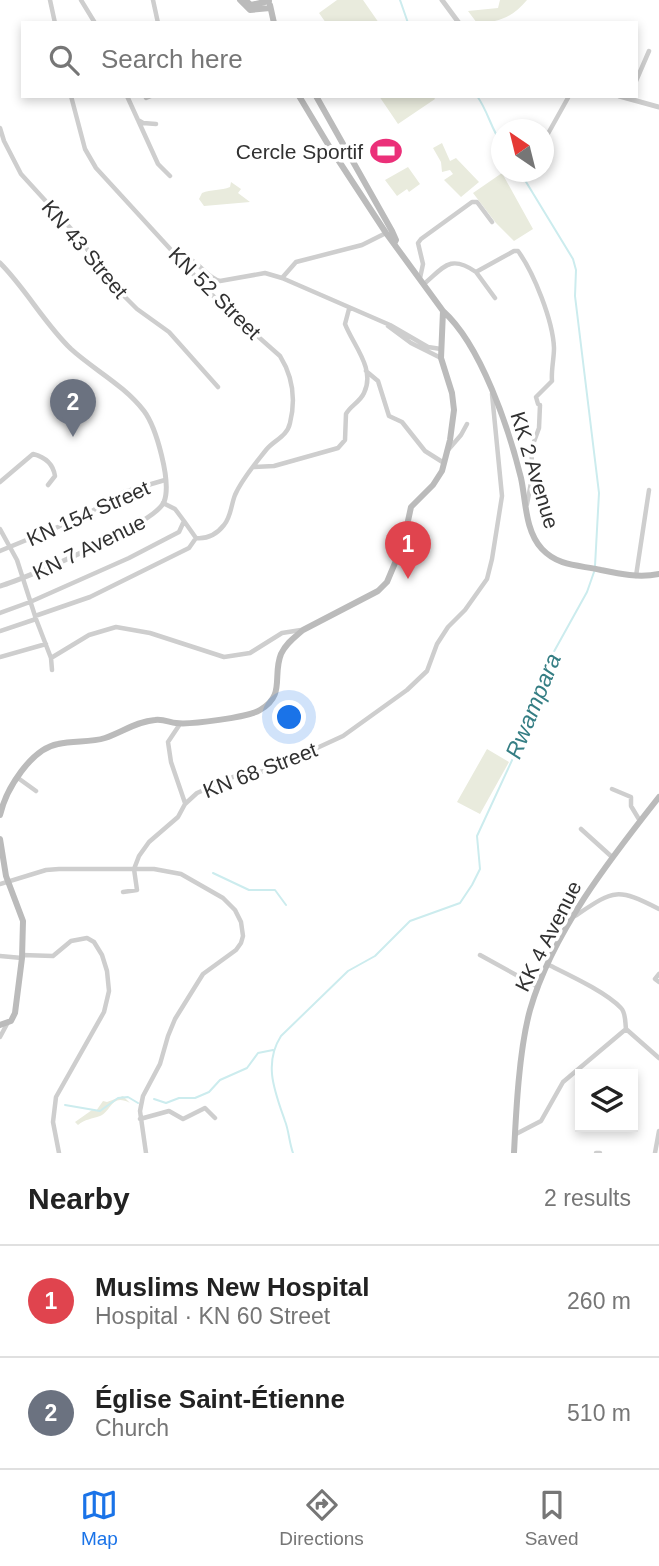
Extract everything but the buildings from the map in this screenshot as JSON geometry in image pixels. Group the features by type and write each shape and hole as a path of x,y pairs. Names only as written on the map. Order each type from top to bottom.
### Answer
{"main road":[{"path":"242,0 254,5 269,3 274,21"},
{"name":"KK 2 Avenue","path":"300,98 386,233 459,329 476,356 514,453 531,531 542,549 557,560 578,568 636,576 659,574"},
{"path":"317,98 392,231 396,240 394,244"},
{"path":"0,815 17,777 41,751 56,744 94,741 153,720 180,723 255,713 275,696 282,652 303,630 383,587 397,562 411,507 437,480 448,451 454,410 452,393 441,358 443,311"},
{"path":"443,323 459,329"},
{"name":"KK 4 Avenue","path":"514,1153 526,1031 538,987 574,917 612,857 659,797"},
{"path":"0,839 4,883 23,921 22,957 15,1013 3,1024"}],"street":[{"path":"50,0 55,21"},
{"path":"81,0 94,21"},
{"path":"153,0 158,21"},
{"path":"442,0 458,21"},
{"path":"638,76 649,51"},
{"name":"KN 52 Street","path":"0,631 108,589 189,548 196,538 214,535 223,526 236,492 271,444 288,431 294,400 289,374 280,356 217,300 90,159 72,98"},
{"path":"128,98 158,164 170,176"},
{"path":"554,123 568,98"},
{"path":"632,98 659,107"},
{"path":"137,120 156,124"},
{"name":"KN 43 Street","path":"0,128 22,174 74,232 118,290 137,309 169,332 218,387"},
{"path":"422,281 423,264 418,243 421,239 471,202 477,202 492,222"},
{"path":"282,278 296,262 362,245 386,233"},
{"path":"476,272 513,251 518,251 537,289 549,325 554,349 552,381 536,397 539,404 539,428 532,447 531,483 527,504"},
{"path":"178,258 190,258 213,279 220,281 265,273 282,278 382,321 428,347 441,349"},
{"path":"422,281 454,262 476,272 495,298"},
{"name":"KN 7 Avenue","path":"0,263 71,349 131,397 145,412 156,435 165,480 163,503 157,512 135,526 24,579 0,586"},
{"path":"254,467 274,466 331,450 345,440 346,414 364,394 367,386 362,357 345,324 349,309"},
{"path":"382,321 411,343 441,358"},
{"path":"365,371 378,380 389,416 402,422 425,451 445,463"},
{"name":"KN 68 Street","path":"123,892 136,891 138,888 134,869 144,849 178,817 185,804 197,793 216,783 269,770 343,736 407,690 427,671 437,644 486,579 492,559 502,496 491,390"},
{"path":"448,451 467,424"},
{"path":"0,482 33,454 49,461 55,476 48,485"},
{"name":"KN 154 Street","path":"0,551 82,517 124,492 165,480"},
{"path":"636,576 649,490"},
{"path":"163,503 175,509 196,538"},
{"path":"0,613 162,542 179,532 184,521"},
{"path":"0,529 12,547 24,579 51,658 52,670"},
{"path":"51,658 106,628 116,627 150,633 224,657 250,653 282,633 303,630"},
{"path":"0,657 46,644"},
{"path":"180,723 168,741 171,762 185,804"},
{"path":"17,777 36,791"},
{"path":"612,789 631,797 631,806 640,821"},
{"path":"581,829 612,857"},
{"path":"4,883 59,869 166,870 181,874 213,891 235,910 241,922 243,936 236,950 212,965 195,985 175,1019 152,1082 141,1103 140,1119 146,1153"},
{"path":"574,917 609,894 620,892 659,909"},
{"path":"0,956 53,956 71,942 87,938 97,946 107,971 109,990 104,1012 56,1097 53,1122 60,1153"},
{"path":"480,955 538,987"},
{"path":"549,965 590,986 620,1007 625,1016 626,1029 659,1058"},
{"path":"659,974 655,979 659,982"},
{"path":"0,1037 3,1024"},
{"path":"516,1134 541,1121 564,1082 626,1029"},
{"path":"140,1119 171,1111 183,1119 205,1108 215,1118"},
{"path":"655,1153 659,1131"}],"shaded area":[{"path":"337,0 363,0 378,21 325,21 319,13"},
{"path":"500,0 527,0 511,15 495,21 476,21 468,11 498,8"},
{"path":"380,98 434,98 435,99 398,124"},
{"path":"442,143 450,161 456,158 479,182 461,197 444,180 453,174 450,170 442,172 441,162 433,148"},
{"path":"408,167 420,184 397,196 385,180"},
{"path":"491,181 507,182 533,229 514,241 473,193"},
{"path":"231,182 241,189 238,193 250,202 204,206 199,199 202,193 230,187"},
{"path":"487,749 509,762 480,814 457,802"},
{"path":"123,1096 130,1103 124,1100 115,1101 104,1114 78,1125 75,1122 92,1110 96,1111 103,1101"}],"waterway":[{"name":"Rwampara","path":"400,0 407,21"},
{"name":"Rwampara","path":"478,98 491,123"},
{"name":"Rwampara","path":"526,182 573,259 576,270 575,296 599,493 595,566"},
{"name":"Rwampara","path":"293,1153 272,1078 273,1057 281,1036 348,971 375,956 410,921 460,903 480,869 477,836 538,704 541,675 587,592 594,572"},
{"path":"213,873 249,890 275,890 286,905"},
{"path":"154,1099 166,1103 179,1098 195,1098 209,1092 220,1080 247,1068 258,1053 273,1050"},
{"path":"65,1105 100,1111 118,1098 128,1097 138,1103"}],"place":[{"name":"Cercle Sportif","path":"386,151"},
{"name":"Église Saint-Étienne","path":"73,437"},
{"name":"Muslims New Hospital","path":"408,579"}]}
